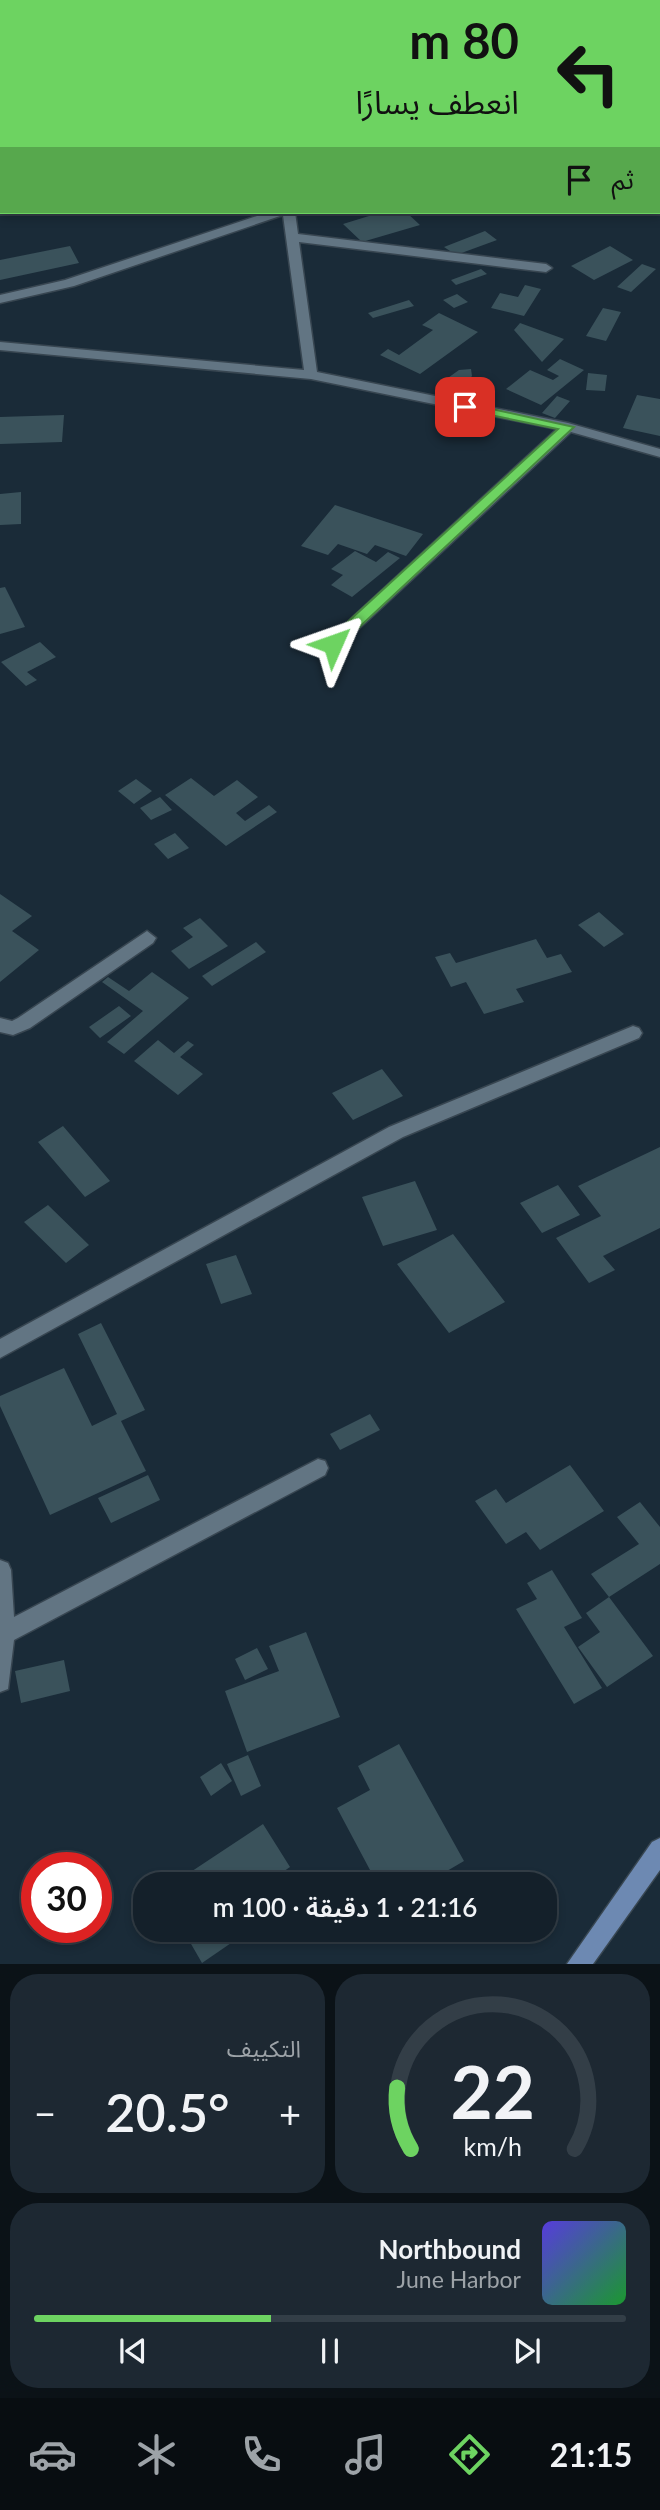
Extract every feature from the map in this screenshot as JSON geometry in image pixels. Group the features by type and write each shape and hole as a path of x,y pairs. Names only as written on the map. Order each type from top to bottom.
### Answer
{"main road":[{"path":"579,1964 660,1850"}],"street":[{"path":"0,299 69,283 275,214"},
{"path":"289,214 311,375"},
{"path":"292,237 546,268"},
{"path":"0,346 311,375 568,427 660,453"},
{"path":"333,644 568,427"},
{"path":"0,1025 13,1028 24,1023 147,937"},
{"path":"0,1349 396,1132 633,1033"},
{"path":"4,1634 318,1468"},
{"path":"0,1570 4,1634 0,1681"}],"building":[{"path":"376,214 408,214 420,225 362,242 343,224"},
{"path":"485,231 497,240 456,255 444,247"},
{"path":"70,246 79,263 0,280 0,260"},
{"path":"610,246 633,260 594,280 571,266"},
{"path":"642,264 656,269 631,292 617,287"},
{"path":"481,269 487,274 456,285 451,280"},
{"path":"525,285 541,289 524,316 491,308 500,293 518,297"},
{"path":"457,294 468,302 454,308 443,300"},
{"path":"409,300 414,306 373,318 368,313"},
{"path":"603,308 621,312 606,341 586,336"},
{"path":"439,313 478,332 420,374 380,355 388,349 399,355 433,330 422,325"},
{"path":"520,323 564,339 542,362 514,330"},
{"path":"560,359 584,370 541,405 506,389 530,370 553,380 559,376 547,370"},
{"path":"471,369 472,376 461,389 448,390 445,380 459,370"},
{"path":"588,373 607,375 605,391 586,390"},
{"path":"637,395 660,399 660,436 623,428"},
{"path":"557,396 570,401 555,418 542,413"},
{"path":"64,415 62,442 0,444 0,417"},
{"path":"21,492 21,524 0,525 0,494"},
{"path":"335,505 423,534 406,556 375,545 367,554 338,544 328,555 301,546"},
{"path":"355,551 376,562 388,552 400,558 352,597 331,585 343,575 331,569"},
{"path":"5,587 25,627 0,634 0,588"},
{"path":"40,642 56,657 27,672 37,680 26,686 1,662"},
{"path":"191,778 214,796 237,780 258,797 236,813 245,821 269,805 277,812 226,846 165,795"},
{"path":"136,779 152,791 134,804 118,791"},
{"path":"160,797 172,810 151,820 140,808"},
{"path":"175,833 189,848 168,859 154,844"},
{"path":"0,894 32,916 12,931 39,950 0,982"},
{"path":"599,912 624,934 604,947 578,925"},
{"path":"200,918 228,946 189,969 171,951 193,937 183,928"},
{"path":"536,939 547,958 561,954 572,972 516,989 524,1002 484,1014 466,982 451,987 435,957 450,953 456,963"},
{"path":"256,942 266,952 212,986 202,976"},
{"path":"152,972 189,998 124,1054 107,1042 143,1011 102,982 108,977 129,991"},
{"path":"119,1006 131,1016 100,1038 89,1027"},
{"path":"158,1040 174,1053 188,1041 194,1045 180,1057 203,1074 178,1095 134,1061"},
{"path":"382,1069 403,1096 353,1120 332,1093"},
{"path":"63,1126 110,1181 85,1197 38,1142"},
{"path":"660,1147 660,1228 603,1256 615,1270 589,1283 556,1238 601,1216 578,1186"},
{"path":"415,1181 437,1230 383,1246 362,1197"},
{"path":"558,1185 580,1215 542,1233 520,1203"},
{"path":"48,1205 89,1245 66,1263 24,1222"},
{"path":"453,1234 505,1302 449,1333 397,1264"},
{"path":"236,1255 252,1294 221,1304 206,1264"},
{"path":"101,1323 145,1410 121,1421 146,1471 50,1515 0,1406 0,1396 64,1368 92,1426 117,1414 78,1334"},
{"path":"370,1414 380,1430 340,1450 330,1434"},
{"path":"570,1465 604,1511 540,1550 526,1532 506,1544 475,1501 496,1489 506,1503"},
{"path":"148,1475 160,1500 111,1523 98,1498"},
{"path":"640,1502 660,1527 660,1564 609,1597 591,1574 639,1544 617,1517"},
{"path":"552,1570 582,1618 564,1627 602,1688 574,1704 516,1609 537,1599 527,1583"},
{"path":"609,1597 653,1656 607,1687 578,1647 600,1632 586,1613"},
{"path":"306,1632 340,1717 247,1752 225,1691 279,1671 269,1646"},
{"path":"257,1648 268,1669 245,1680 235,1659"},
{"path":"64,1660 70,1691 21,1703 15,1671"},
{"path":"399,1744 464,1861 445,1872 371,1872 337,1808 370,1790 358,1766"},
{"path":"248,1755 261,1786 241,1796 227,1764"},
{"path":"221,1763 232,1781 211,1796 200,1777"},
{"path":"263,1824 290,1867 283,1872 191,1872"},
{"path":"190,1942 233,1942 202,1963"}],"route":[{"path":"333,644 568,427 465,407"}]}
